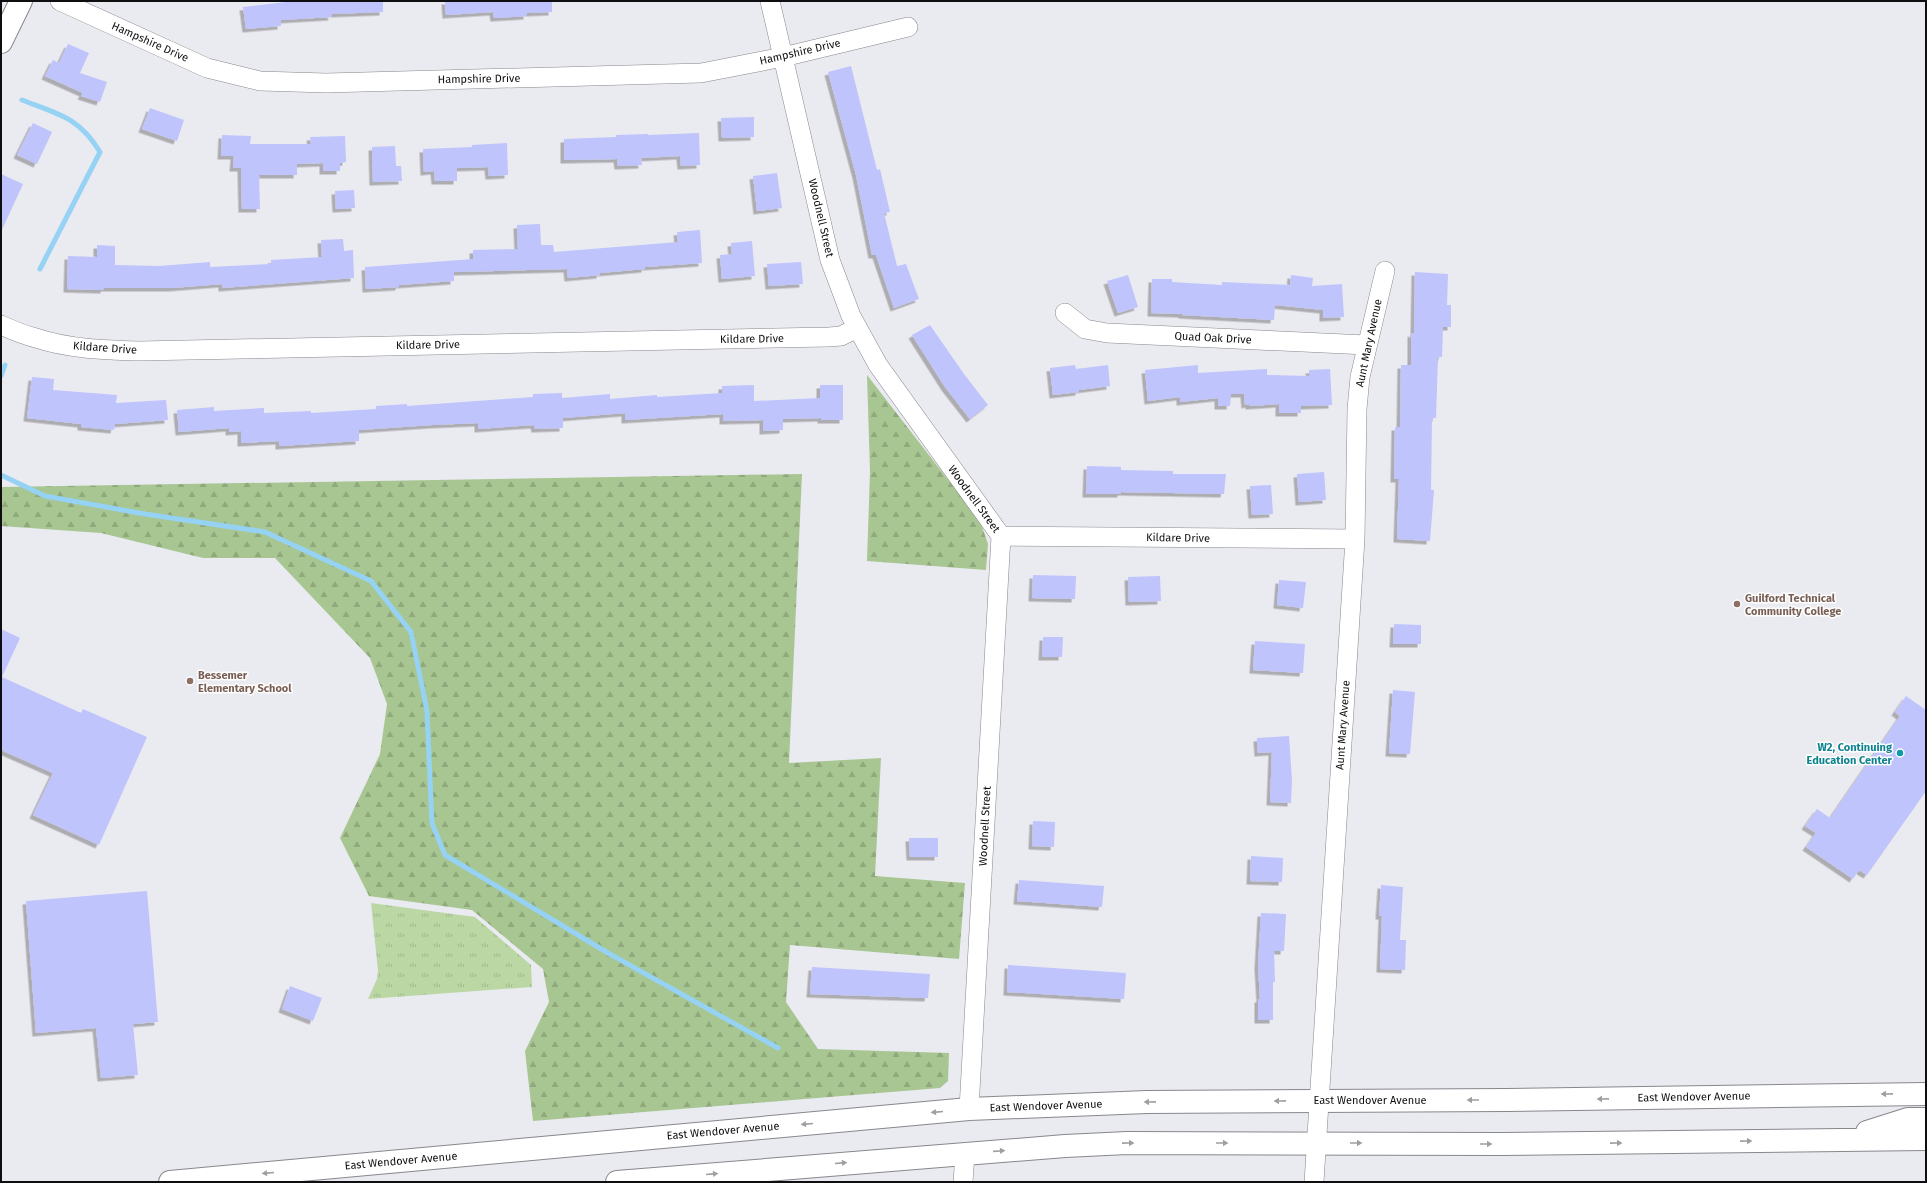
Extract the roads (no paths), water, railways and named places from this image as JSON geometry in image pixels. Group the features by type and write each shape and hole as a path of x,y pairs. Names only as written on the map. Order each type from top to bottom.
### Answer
{"main road":[{"path":"1,42 21,1"},
{"name":"East Wendover Avenue","path":"170,1182 969,1109 1148,1102 1506,1100 1926,1094"},
{"path":"1843,1140 1908,1119 1926,1119"},
{"path":"617,1182 965,1154 1126,1143 1502,1144 1926,1138"}],"street":[{"name":"Hampshire Drive","path":"60,1 207,68 260,81 326,83 701,73 783,57 908,27"},
{"name":"Woodnell Street","path":"770,1 830,260 851,316 878,365 1000,536 969,1109"},
{"name":"Aunt Mary Avenue","path":"1314,1182 1355,540 1357,409 1360,378 1384,271"},
{"name":"Quad Oak Drive","path":"1065,314 1085,329 1107,333 1367,345"},
{"name":"Kildare Drive","path":"1,325 36,339 71,346 102,350 139,351 828,337 841,336 857,328"},
{"name":"Kildare Drive","path":"1000,536 1355,540"},
{"path":"963,1182 965,1154"}],"waterway":[{"path":"22,100 67,118 84,131 100,152 40,269"},
{"path":"1,376 5,365"},
{"path":"1,475 45,496 145,514 265,532 371,581 411,632 427,711 432,823 445,855 608,953 778,1048"}],"place":[{"name":"Guilford Technical Community College","path":"1737,604"},
{"name":"Bessemer Elementary School","path":"190,681"},
{"name":"W2, Continuing Education Center","path":"1900,753"}]}
